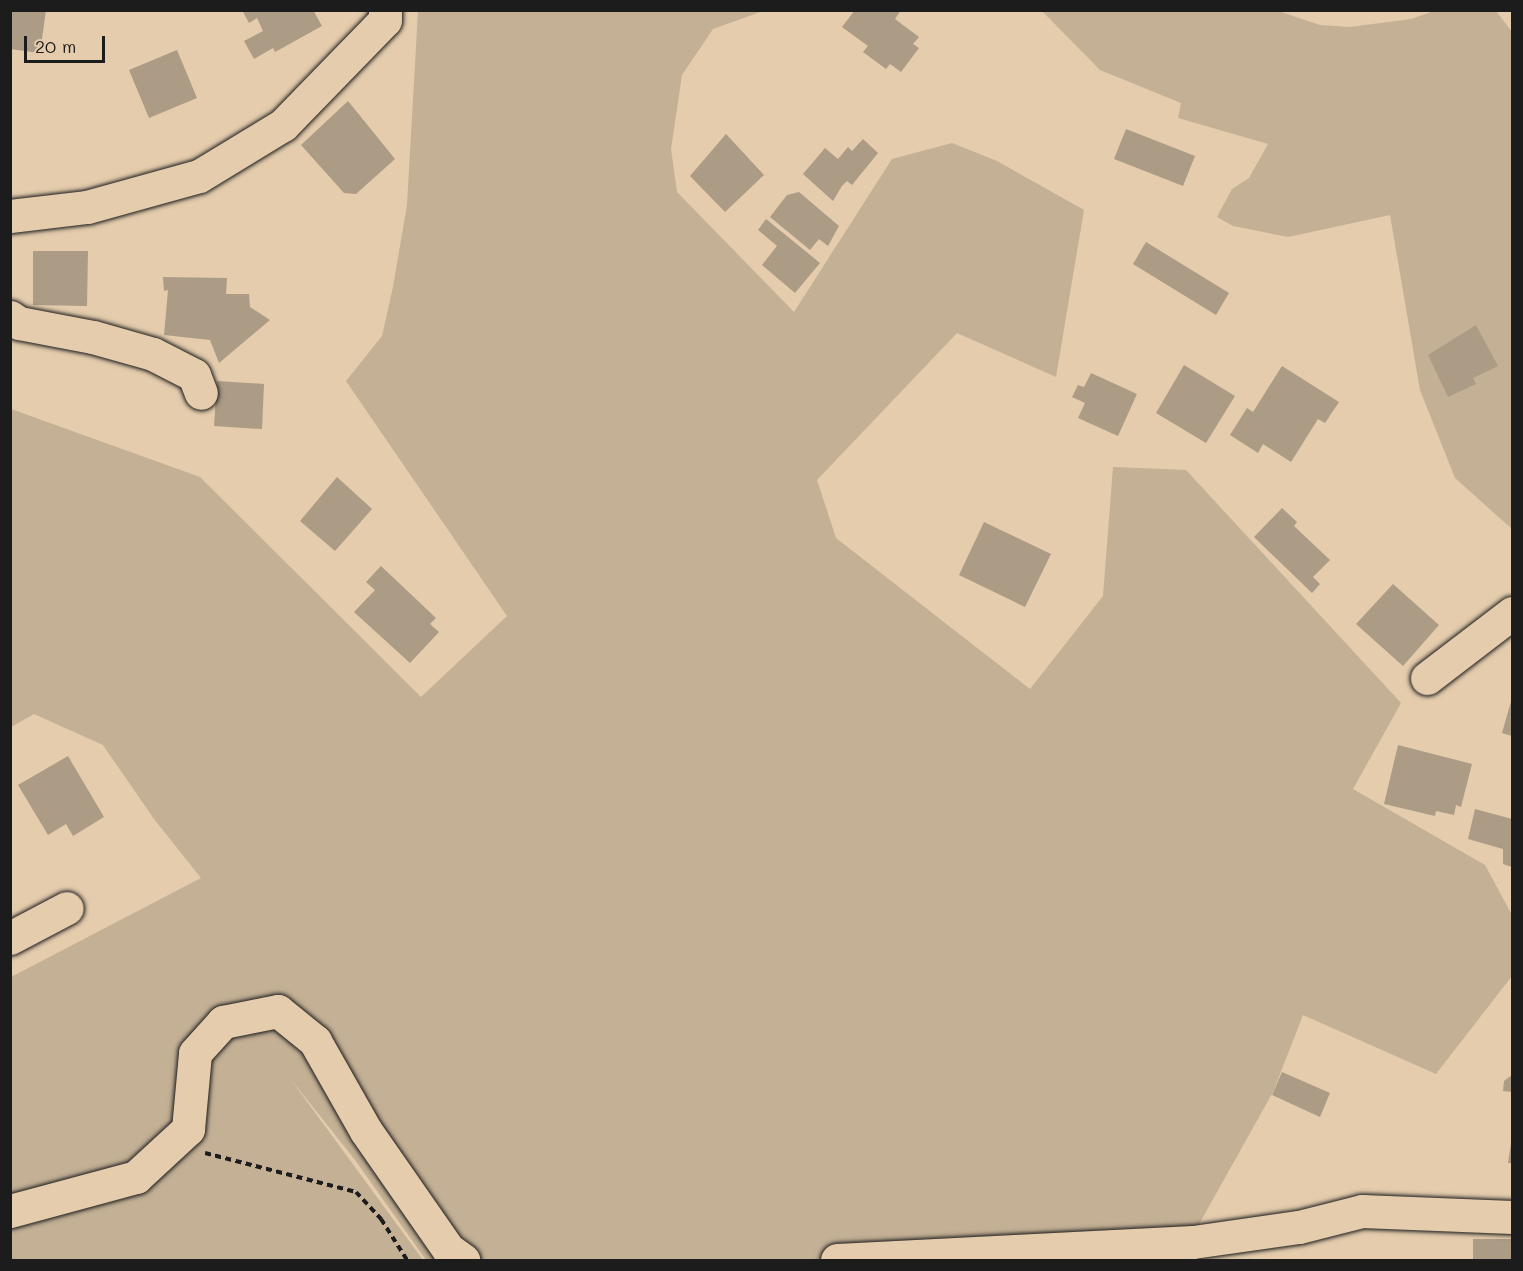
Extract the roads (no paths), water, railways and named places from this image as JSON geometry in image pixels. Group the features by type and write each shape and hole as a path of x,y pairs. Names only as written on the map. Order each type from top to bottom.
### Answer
{"street":[{"path":"10,216 87,207 199,176 283,125 385,20 385,10"},
{"path":"10,317 20,323 93,337 153,354 194,375 201,393"},
{"path":"1427,678 1512,613"},
{"path":"10,938 67,908"},
{"path":"10,1211 136,1177 188,1129 195,1053 223,1022 278,1011 315,1041 366,1131 448,1249 463,1260"},
{"path":"837,1260 1193,1242 1299,1227 1362,1212 1512,1217"}]}
